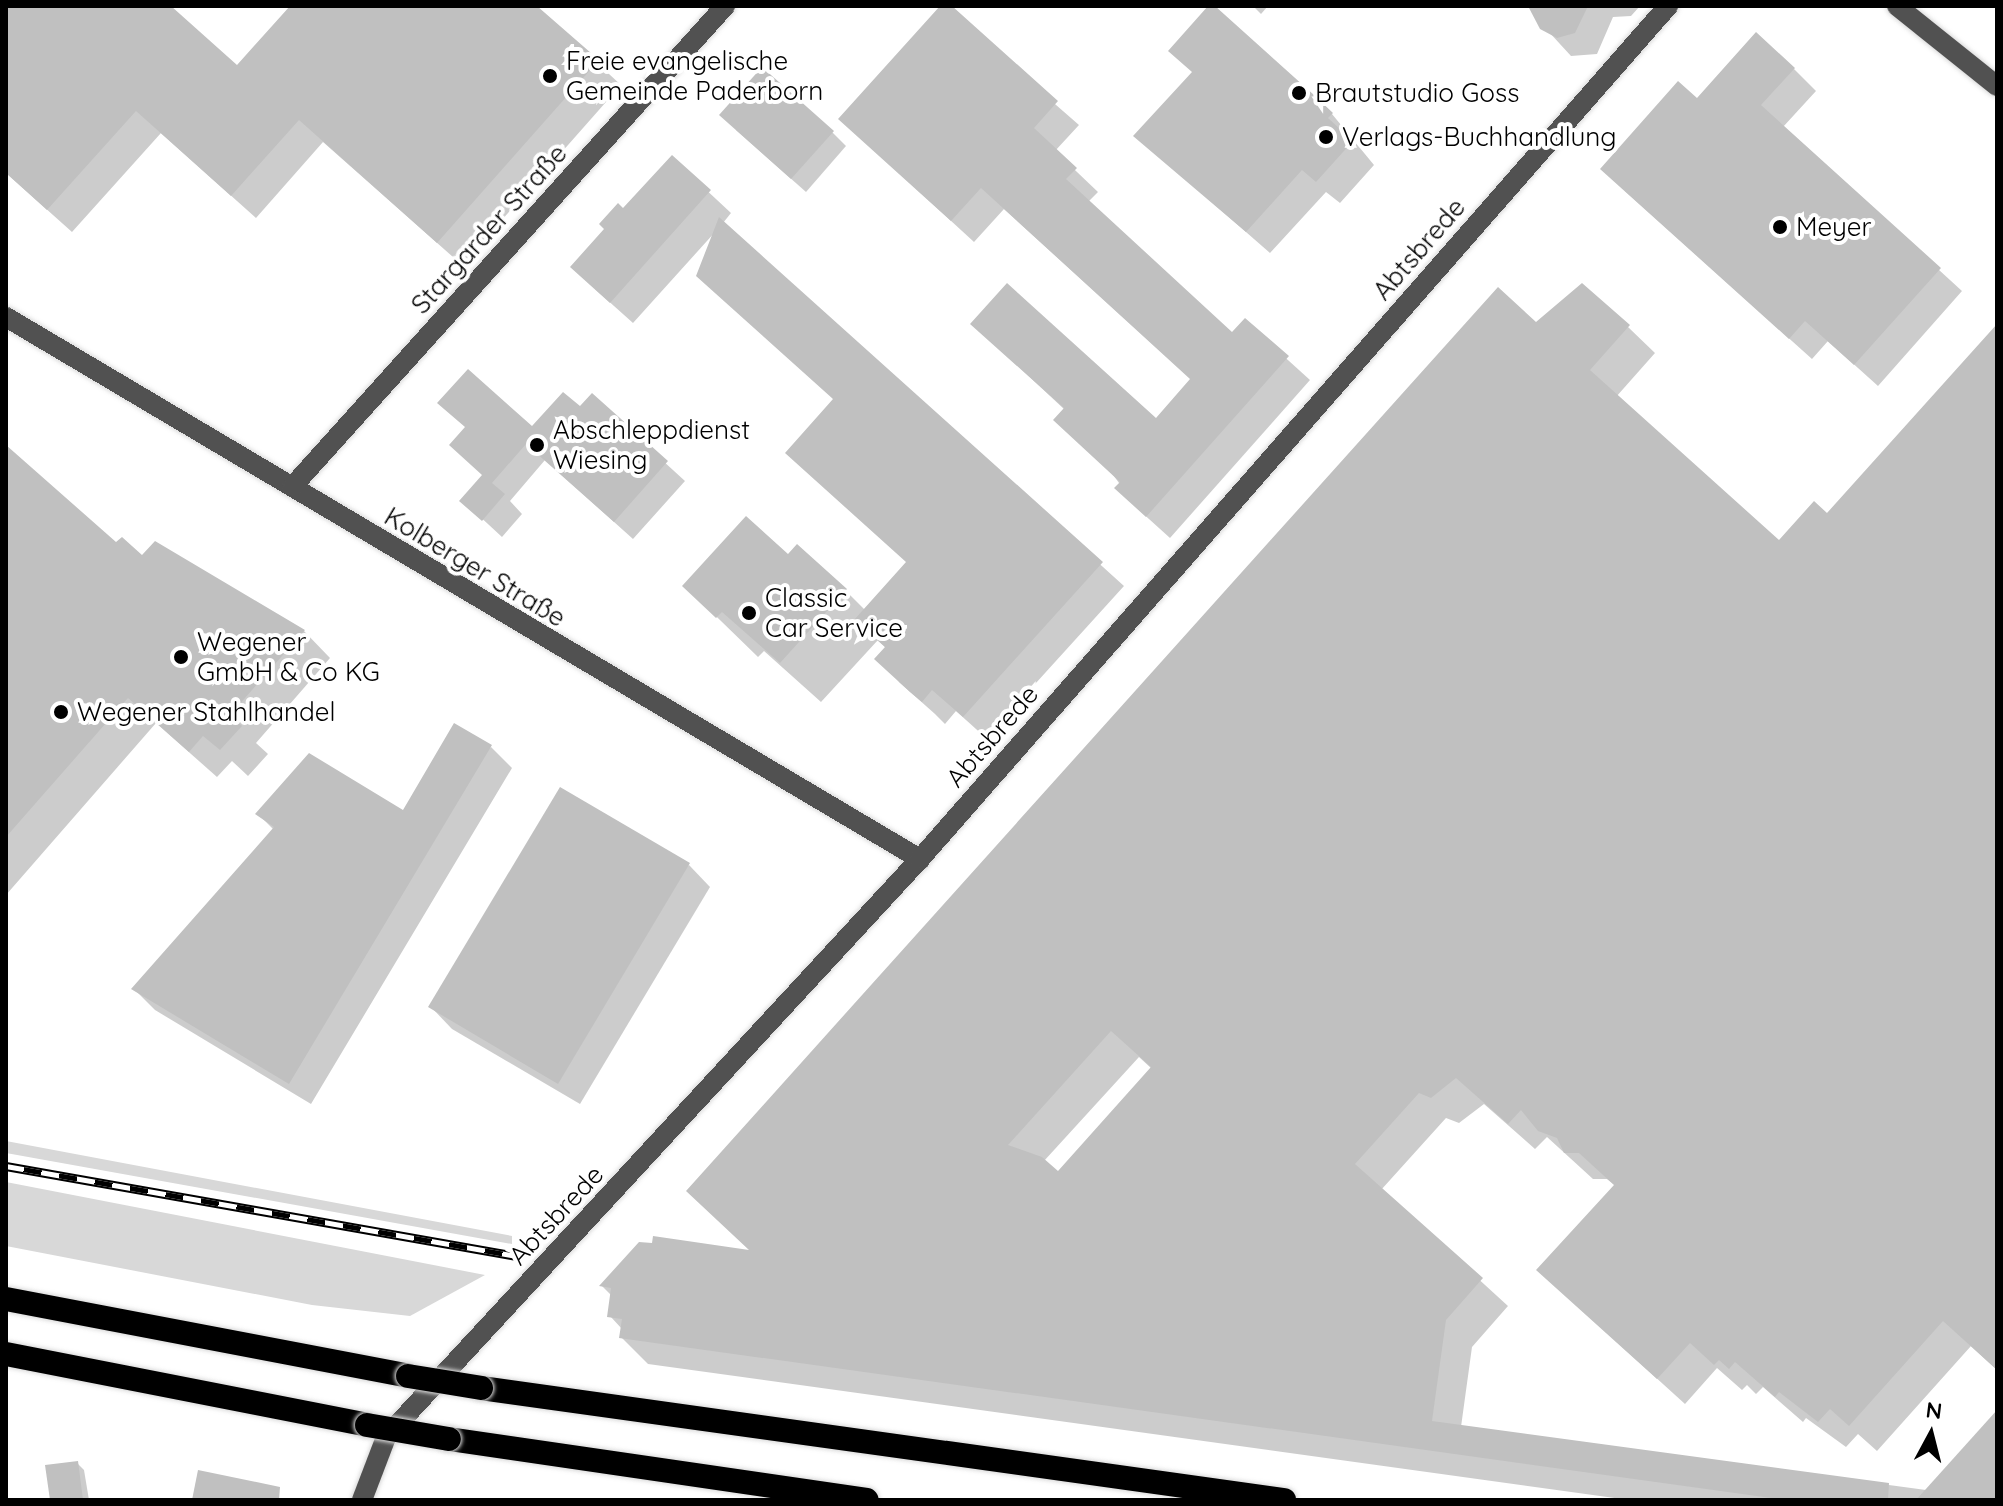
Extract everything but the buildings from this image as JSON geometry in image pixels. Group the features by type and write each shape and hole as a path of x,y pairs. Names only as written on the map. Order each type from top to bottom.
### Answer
{"highway":[{"path":"6,1299 481,1388 1284,1500"},
{"path":"6,1354 449,1439 867,1500"}],"street":[{"name":"Stargarder Straße","path":"293,486 725,6"},
{"name":"Abtsbrede","path":"362,1500 386,1437 920,859 1668,6"},
{"path":"1897,6 1997,86"},
{"name":"Kolberger Straße","path":"6,317 920,859"}],"shaded area":[{"path":"6,1141 512,1236 512,1244 6,1153"},
{"path":"6,1182 485,1275 410,1316 312,1305 6,1246"}],"railway":[{"path":"6,1166 517,1256"}],"place":[{"name":"Freie evangelische Gemeinde Paderborn","path":"550,76"},
{"name":"Brautstudio Goss","path":"1299,93"},
{"name":"Verlags-Buchhandlung","path":"1326,137"},
{"name":"Meyer","path":"1780,227"},
{"name":"Abschleppdienst Wiesing","path":"537,445"},
{"name":"Classic Car Service","path":"749,613"},
{"name":"Wegener GmbH & Co KG","path":"181,657"},
{"name":"Wegener Stahlhandel","path":"61,712"}]}
